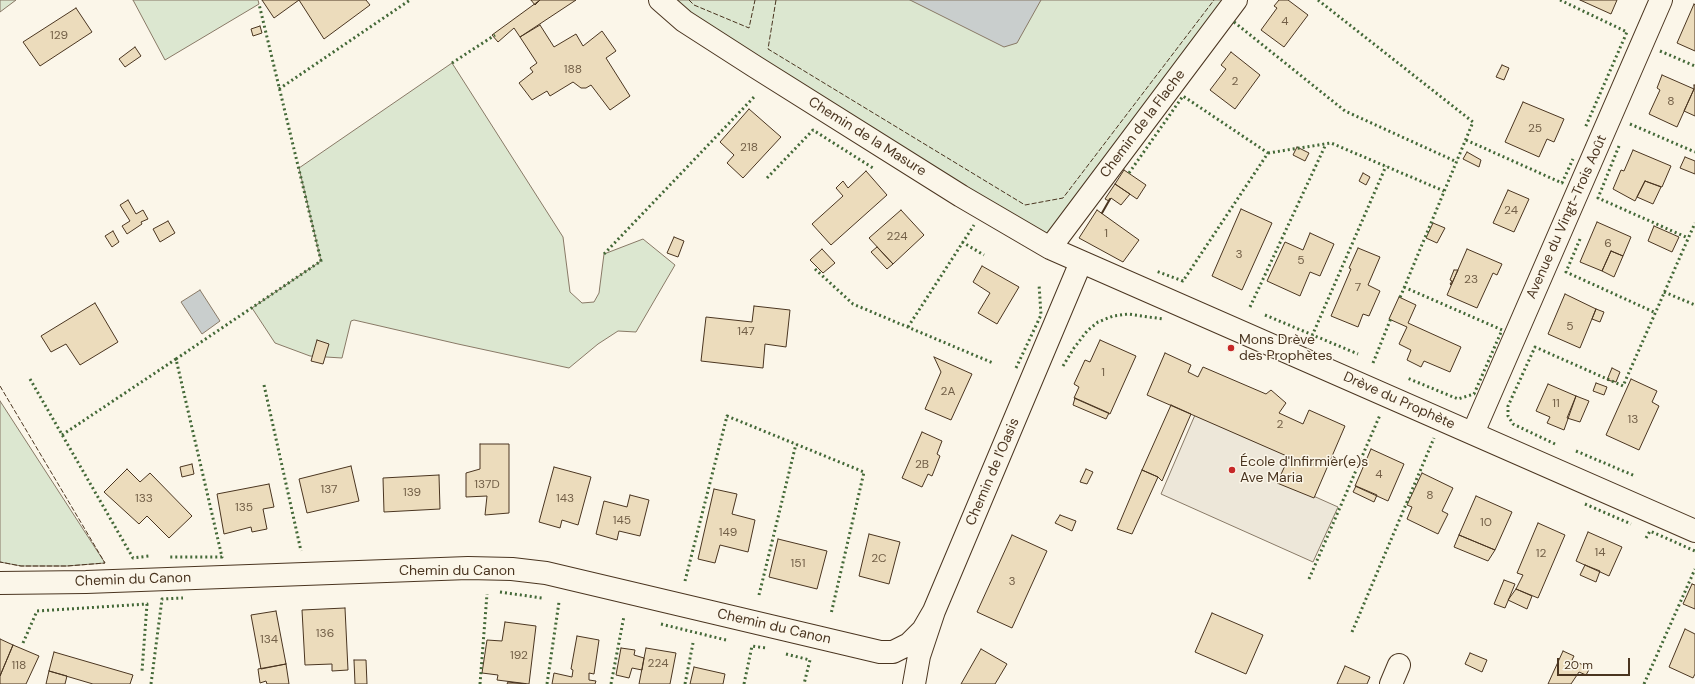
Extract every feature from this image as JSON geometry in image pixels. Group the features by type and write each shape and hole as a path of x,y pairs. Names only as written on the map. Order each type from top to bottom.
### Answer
{"street":[{"name":"Chemin de la Masure","path":"660,0 684,21 961,196 1050,248 1081,262"},
{"name":"Chemin de la Flache","path":"1050,248 1236,0"},
{"name":"Avenue du Vingt-Trois Août","path":"1473,433 1661,0"},
{"name":"Drève du Prophète","path":"1081,262 1695,531"},
{"name":"Chemin de l'Oasis","path":"914,684 919,656 934,611 1081,262"},
{"name":"Chemin du Canon","path":"0,583 86,582 468,568 512,569 546,574 880,652 893,652 909,644 923,630 934,611"}],"green space":[{"path":"0,0 16,0 0,12"},
{"path":"133,0 258,0 259,4 165,60"},
{"path":"660,0 1236,0 1050,248"},
{"path":"452,63 563,237 570,292 582,303 594,302 599,293 604,254 643,239 675,265 636,332 618,331 598,344 569,368 354,320 351,321 342,358 310,356 275,343 252,308 321,261 299,168"},
{"path":"0,401 105,563 67,566 21,566 0,562"}],"shaded area":[{"path":"910,0 1041,0 1017,43 1004,47"},
{"path":"200,290 220,321 202,334 181,302"},
{"path":"1195,415 1293,458 1282,482 1338,507 1313,562 1161,494"}],"building":[{"path":"262,0 299,0 274,18"},
{"path":"299,0 366,0 370,5 324,39"},
{"path":"531,0 540,0 535,5"},
{"path":"540,0 576,0 520,37 514,28 498,42 492,35"},
{"path":"1279,0 1288,0 1308,15 1284,47 1261,30 1277,8 1274,6"},
{"path":"1580,0 1617,0 1611,14"},
{"path":"1694,4 1695,5 1695,51 1677,43"},
{"path":"76,8 92,32 40,66 23,42"},
{"path":"540,25 554,47 576,34 583,46 602,31 616,51 606,58 630,96 610,110 591,85 586,88 581,88 573,82 550,96 547,91 532,100 519,83 533,72 530,68 537,63 520,37"},
{"path":"260,26 262,33 253,36 251,29"},
{"path":"135,47 141,56 125,67 119,59"},
{"path":"1231,52 1260,75 1235,109 1210,90 1226,69 1221,65"},
{"path":"1502,65 1509,68 1504,80 1496,77"},
{"path":"1662,75 1694,89 1677,127 1649,114 1660,90 1657,88"},
{"path":"1694,85 1695,116 1684,111 1694,89"},
{"path":"1523,102 1564,119 1554,142 1547,139 1539,157 1505,142"},
{"path":"749,109 781,137 743,178 727,163 734,155 720,142"},
{"path":"1297,147 1309,153 1305,161 1293,155"},
{"path":"1633,150 1671,166 1662,187 1645,181 1635,201 1613,189 1621,170 1624,171"},
{"path":"1467,152 1481,160 1479,167 1463,159"},
{"path":"1685,157 1695,161 1695,174 1680,168"},
{"path":"1124,170 1146,185 1137,199 1115,184"},
{"path":"866,171 887,195 831,245 812,224 843,196 836,188 843,181 848,188"},
{"path":"1363,173 1370,177 1366,185 1359,181"},
{"path":"1645,181 1661,187 1653,204 1637,197"},
{"path":"1115,184 1130,194 1121,205 1111,198 1109,201 1105,199"},
{"path":"1508,190 1529,199 1514,232 1493,223"},
{"path":"128,200 136,214 143,210 148,219 141,222 142,224 127,234 122,226 130,221 120,205"},
{"path":"1241,209 1272,223 1242,290 1212,276"},
{"path":"901,210 924,235 893,264 869,238"},
{"path":"1097,210 1139,240 1123,262 1079,238"},
{"path":"168,221 175,233 160,242 153,229"},
{"path":"1597,222 1631,237 1623,256 1611,251 1602,271 1580,262"},
{"path":"1433,223 1445,228 1437,243 1426,238"},
{"path":"1654,226 1679,237 1672,252 1648,241"},
{"path":"113,231 119,242 112,247 105,236"},
{"path":"1310,233 1334,244 1320,276 1310,272 1300,296 1267,281 1285,242 1303,250"},
{"path":"674,237 684,241 678,257 667,253"},
{"path":"877,247 893,264 887,269 871,252"},
{"path":"1358,248 1380,257 1368,285 1380,291 1369,316 1363,314 1358,327 1331,316 1351,269 1349,268"},
{"path":"822,249 835,263 823,273 810,260"},
{"path":"1467,249 1502,264 1497,275 1493,273 1477,308 1447,295"},
{"path":"1611,251 1623,256 1614,277 1602,271"},
{"path":"982,266 1019,287 997,324 978,313 990,293 973,282"},
{"path":"1454,270 1458,270 1451,285 1450,284 1452,281 1450,280"},
{"path":"1565,294 1596,309 1580,348 1548,334"},
{"path":"1399,297 1416,305 1408,323 1461,347 1450,372 1424,361 1421,367 1407,360 1411,350 1399,344 1407,327 1389,319"},
{"path":"95,303 118,342 80,365 66,344 51,352 41,336"},
{"path":"754,306 790,310 786,347 765,344 763,368 701,361 706,317 752,322"},
{"path":"1596,309 1604,312 1600,322 1592,319"},
{"path":"317,340 329,344 323,364 311,361"},
{"path":"1100,340 1136,356 1110,414 1074,398 1079,387 1074,384 1085,360 1090,362"},
{"path":"1165,353 1191,365 1188,372 1198,377 1203,367 1266,394 1271,390 1286,403 1279,413 1303,424 1309,410 1345,426 1314,498 1277,483 1289,457 1147,395"},
{"path":"934,357 972,374 951,420 925,409 941,372"},
{"path":"1612,368 1620,372 1616,382 1607,380"},
{"path":"1631,379 1657,391 1652,402 1659,406 1639,450 1606,435"},
{"path":"1596,383 1607,387 1604,395 1593,391"},
{"path":"1548,384 1576,396 1564,430 1547,423 1550,417 1536,411"},
{"path":"1576,396 1589,401 1580,422 1567,418"},
{"path":"1075,398 1109,413 1106,419 1073,405"},
{"path":"1171,405 1191,414 1162,481 1158,477 1142,470"},
{"path":"922,432 942,441 937,454 940,456 932,476 928,474 922,487 902,478"},
{"path":"480,444 509,444 509,513 485,515 487,496 466,497 466,473 480,469"},
{"path":"1371,449 1404,464 1388,501 1355,486"},
{"path":"192,464 194,474 182,477 180,467"},
{"path":"351,466 359,501 307,513 299,479"},
{"path":"554,467 591,477 578,525 562,520 560,528 539,522"},
{"path":"127,469 140,482 150,473 192,516 169,538 147,516 139,524 104,492"},
{"path":"1086,469 1093,472 1087,484 1080,482"},
{"path":"1142,470 1158,477 1132,534 1117,529"},
{"path":"1422,473 1453,488 1442,511 1448,514 1438,534 1407,519 1412,507 1407,505"},
{"path":"439,475 440,509 384,512 383,478"},
{"path":"269,484 274,507 263,509 267,529 252,532 251,527 224,534 217,494"},
{"path":"1356,486 1377,495 1374,502 1353,492"},
{"path":"714,489 737,494 732,514 755,520 748,552 720,545 715,563 698,559"},
{"path":"630,495 649,500 640,536 619,531 617,540 596,534 604,501 627,507"},
{"path":"1476,496 1512,512 1495,550 1459,535"},
{"path":"1060,515 1076,521 1072,531 1055,523"},
{"path":"1538,523 1565,535 1538,598 1516,589 1523,575 1517,573"},
{"path":"1588,532 1622,547 1609,576 1576,561"},
{"path":"869,534 900,542 889,584 859,576"},
{"path":"1012,535 1047,551 1012,628 977,612"},
{"path":"1459,535 1495,550 1488,561 1454,547"},
{"path":"778,539 827,551 817,589 769,577"},
{"path":"1585,565 1600,571 1596,582 1580,575"},
{"path":"1504,580 1515,584 1505,608 1494,604"},
{"path":"1692,584 1695,585 1695,609 1683,604"},
{"path":"1516,589 1532,596 1527,609 1508,600"},
{"path":"345,608 348,670 332,671 332,664 305,665 302,610"},
{"path":"276,611 286,664 261,669 251,615"},
{"path":"1212,613 1263,635 1246,674 1195,652"},
{"path":"505,622 536,626 529,684 497,680 498,675 482,673 487,640 502,641"},
{"path":"1685,629 1695,634 1695,674 1693,678 1669,667"},
{"path":"577,636 599,640 594,674 589,673 589,680 596,681 595,684 552,684 554,673 572,677 573,670 571,669"},
{"path":"0,639 13,645 0,676"},
{"path":"13,645 39,656 26,684 0,684 0,676"},
{"path":"621,648 635,650 634,655 644,658 642,670 632,668 629,678 616,675"},
{"path":"646,648 676,653 670,684 639,684"},
{"path":"981,649 1007,664 995,684 961,684"},
{"path":"1563,651 1574,656 1572,660 1590,668 1586,675 1579,672 1571,684 1548,684"},
{"path":"54,652 133,675 130,684 93,684 49,671"},
{"path":"1470,653 1487,660 1482,672 1465,664"},
{"path":"354,660 366,660 367,684 355,684"},
{"path":"286,664 289,684 267,684 266,681 260,683 258,669"},
{"path":"1345,666 1370,677 1367,684 1337,684"},
{"path":"694,667 725,674 723,684 690,684"},
{"path":"49,671 67,676 65,684 46,684"},
{"path":"508,682 526,684 507,684"}],"hedge":[{"path":"279,89 410,0"},
{"path":"1318,0 1473,122 1399,300"},
{"path":"1560,0 1627,32 1585,128"},
{"path":"176,359 321,261 259,4"},
{"path":"1234,22 1345,111 1457,162"},
{"path":"452,63 495,35"},
{"path":"1660,51 1695,66"},
{"path":"604,254 755,96"},
{"path":"1129,173 1183,96 1268,153 1183,281 1156,271"},
{"path":"1630,124 1695,152"},
{"path":"767,178 813,130 873,168"},
{"path":"1466,140 1562,183 1573,159"},
{"path":"1268,153 1331,143 1444,191"},
{"path":"1250,307 1326,144"},
{"path":"1619,146 1598,198 1688,238"},
{"path":"1312,336 1386,166"},
{"path":"1555,444 1513,424 1508,416 1508,406 1535,347 1623,386 1695,223"},
{"path":"908,327 974,225"},
{"path":"1580,239 1566,272 1656,313"},
{"path":"962,242 984,255"},
{"path":"815,269 853,304 993,363"},
{"path":"1016,368 1041,315 1039,284"},
{"path":"1404,287 1502,330 1474,394 1458,399 1407,378"},
{"path":"1664,292 1695,305"},
{"path":"1063,366 1087,331 1098,322 1113,316 1128,314 1163,319"},
{"path":"1265,315 1358,354"},
{"path":"1373,363 1391,318"},
{"path":"62,435 176,359 222,557 169,557"},
{"path":"30,379 133,558 149,556"},
{"path":"264,385 301,551"},
{"path":"1309,579 1380,415"},
{"path":"685,581 727,416 864,472 831,614"},
{"path":"1352,632 1434,438"},
{"path":"759,595 796,444"},
{"path":"1576,451 1635,476"},
{"path":"1585,504 1631,524"},
{"path":"1646,538 1650,531 1695,551"},
{"path":"1644,684 1695,569"},
{"path":"500,592 542,598"},
{"path":"480,684 487,594"},
{"path":"151,684 162,599 183,598"},
{"path":"547,684 559,602"},
{"path":"23,643 37,611 147,604 142,671"},
{"path":"611,684 624,616"},
{"path":"661,624 726,640"},
{"path":"685,684 693,643"},
{"path":"744,684 752,646 766,648"},
{"path":"786,654 810,660 804,684"}],"fence":[{"path":"689,0 694,5 749,28 755,0"},
{"path":"776,0 768,49 1025,205 1063,198 1214,0"},
{"path":"0,386 105,563 67,566 21,566 0,562"}],"wall":[{"path":"1102,213 1110,199"}],"place":[{"name":"Mons Drève des Prophètes","path":"1231,348"},
{"name":"École d'Infirmièr(e)s Ave Maria","path":"1232,470"}]}
